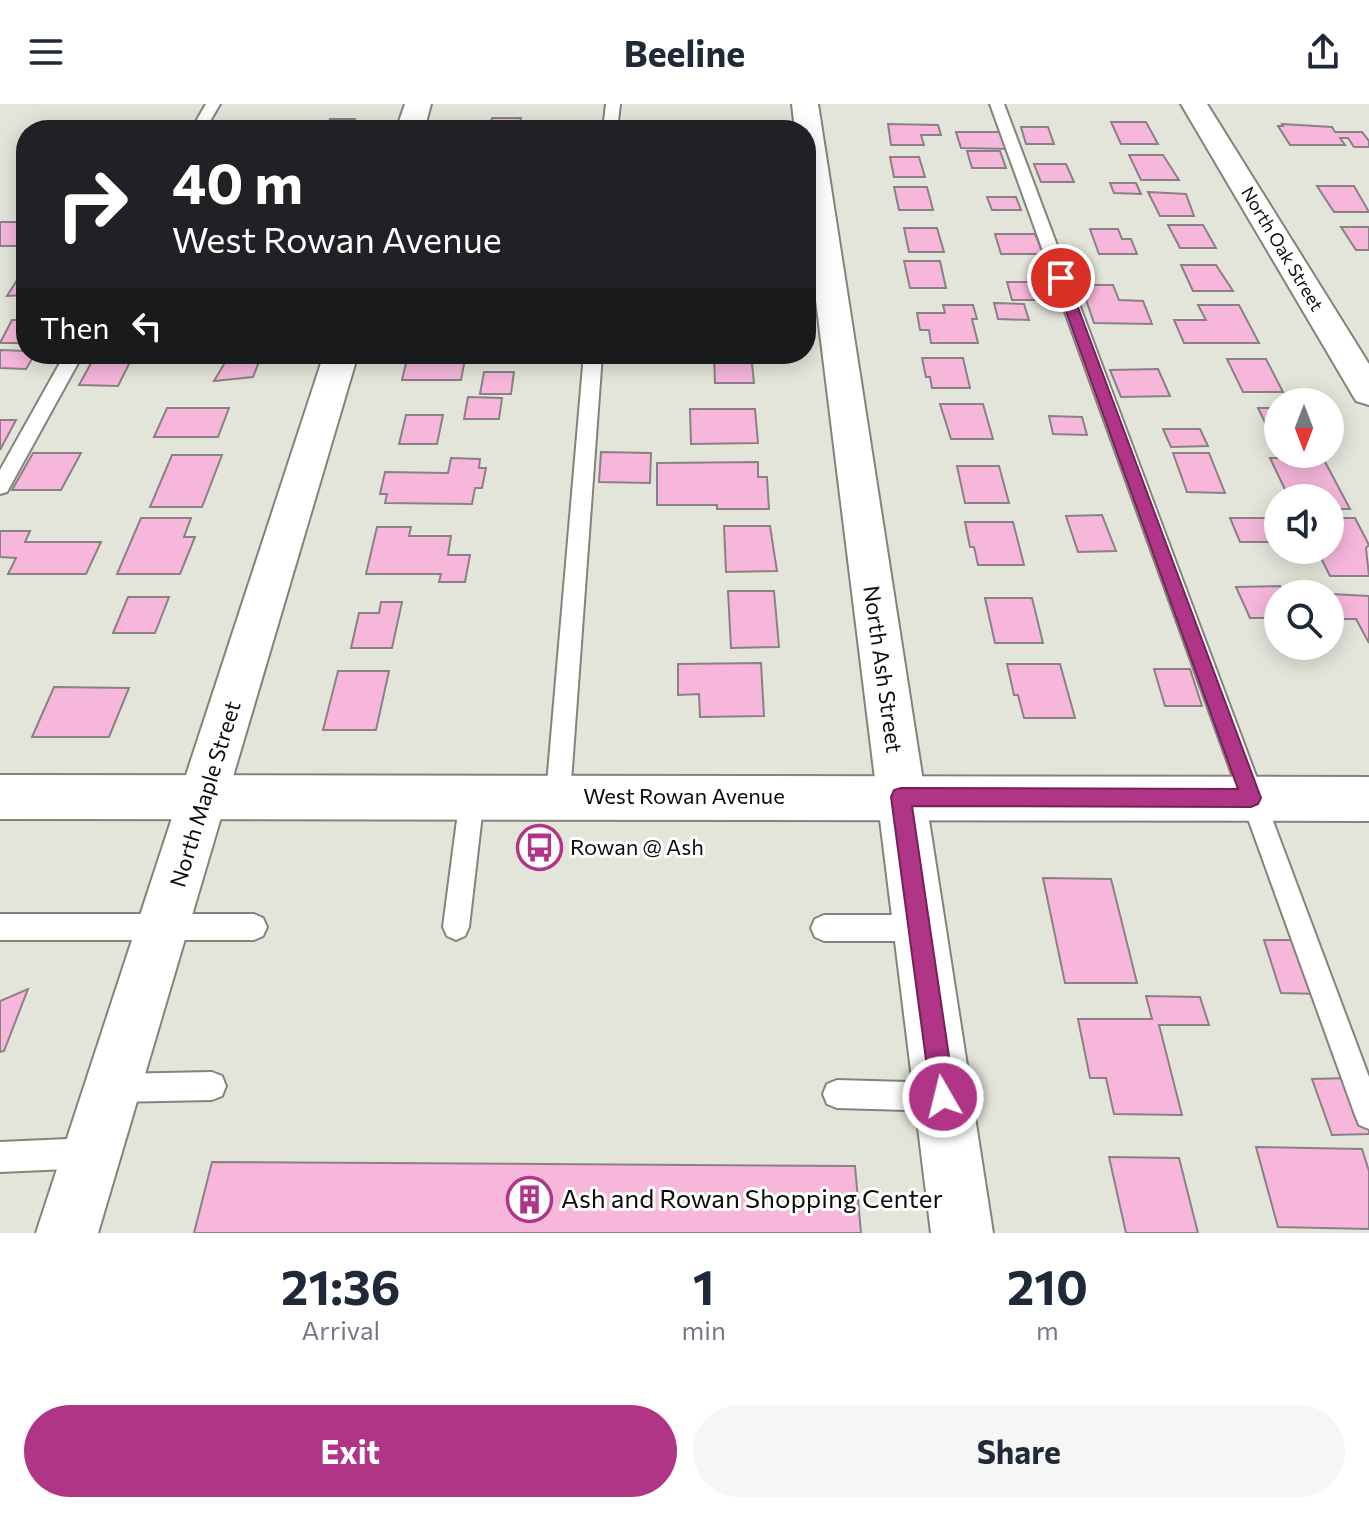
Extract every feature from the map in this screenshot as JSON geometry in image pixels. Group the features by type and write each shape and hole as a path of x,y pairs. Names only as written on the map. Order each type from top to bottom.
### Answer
{"main road":[{"name":"North Oak Street","path":"1194,104 1369,393"},
{"name":"North Ash Street","path":"816,183 962,1233"},
{"name":"North Maple Street","path":"67,1233 338,364"},
{"name":"West Rowan Avenue","path":"0,797 1369,799"}],"lane":[{"path":"997,104 1369,1115"},
{"path":"0,487 68,364"},
{"path":"558,796 592,364"},
{"path":"456,927 472,797"},
{"path":"0,927 254,927"},
{"path":"824,928 919,928"},
{"path":"112,1088 212,1086"},
{"path":"837,1094 943,1097"},
{"path":"0,1157 92,1153"}],"building":[{"path":"492,118 521,118 520,120"},
{"path":"1111,122 1146,122 1158,144 1121,144"},
{"path":"888,124 938,125 941,135 921,135 924,145 891,145"},
{"path":"1278,126 1332,127 1335,132 1362,132 1369,141 1369,147 1354,147 1348,138 1340,138 1345,145 1290,145"},
{"path":"1021,127 1048,127 1054,144 1026,144"},
{"path":"956,132 1003,132 1009,149 961,148"},
{"path":"967,151 1000,151 1006,168 972,168"},
{"path":"1129,155 1163,155 1179,180 1141,180"},
{"path":"890,157 919,157 925,177 894,177"},
{"path":"1034,164 1066,164 1074,182 1041,182"},
{"path":"1110,183 1136,183 1141,194 1114,193"},
{"path":"1317,186 1354,186 1369,212 1334,212"},
{"path":"894,187 927,187 933,210 899,210"},
{"path":"1148,192 1186,194 1194,216 1160,216"},
{"path":"987,197 1016,197 1021,210 992,210"},
{"path":"0,222 16,222 16,246 0,246"},
{"path":"1168,225 1203,225 1216,248 1180,248"},
{"path":"1341,227 1369,227 1369,250 1356,250"},
{"path":"904,228 937,228 944,252 909,252"},
{"path":"1090,229 1118,229 1122,239 1131,239 1137,254 1099,254"},
{"path":"995,234 1035,234 1043,254 1001,254"},
{"path":"904,261 940,261 946,288 910,288"},
{"path":"1181,265 1216,265 1233,291 1193,291"},
{"path":"16,282 16,296 7,296"},
{"path":"1007,282 1042,282 1049,300 1012,300"},
{"path":"1081,285 1113,285 1119,300 1143,301 1152,324 1094,323"},
{"path":"994,303 1024,304 1029,320 998,319"},
{"path":"943,305 973,305 977,319 972,319 978,343 931,343 929,330 920,330 917,313 945,313"},
{"path":"1198,305 1239,305 1259,343 1184,343 1174,320 1206,320"},
{"path":"12,320 16,320 16,343 0,343"},
{"path":"0,350 16,351 16,364 29,364 26,369 0,368"},
{"path":"922,358 963,358 970,388 932,388"},
{"path":"1227,359 1266,359 1281,388 1243,392"},
{"path":"91,364 129,364 118,386 79,385"},
{"path":"224,364 258,364 253,377 214,381"},
{"path":"406,364 464,364 461,380 402,380"},
{"path":"714,364 752,364 754,383 715,383"},
{"path":"1158,369 1170,396 1121,397 1110,370"},
{"path":"484,372 514,372 511,394 480,394"},
{"path":"468,397 502,398 499,419 464,419"},
{"path":"940,404 983,404 993,439 951,439"},
{"path":"167,408 229,408 218,437 154,437"},
{"path":"690,409 755,409 758,443 691,444"},
{"path":"406,415 443,415 437,444 399,444"},
{"path":"1049,416 1082,417 1087,435 1053,434"},
{"path":"0,420 16,420 0,450"},
{"path":"1163,429 1200,429 1208,446 1171,447"},
{"path":"601,452 651,453 650,483 599,482"},
{"path":"33,453 81,453 61,490 12,490"},
{"path":"1173,453 1209,453 1225,493 1187,492"},
{"path":"172,455 222,455 202,507 150,507"},
{"path":"451,458 480,459 479,468 486,468 482,488 475,488 472,504 385,503 387,494 380,494 385,472 448,473"},
{"path":"758,462 758,477 767,477 769,509 657,505 657,463"},
{"path":"957,466 999,466 1009,503 965,503"},
{"path":"1275,468 1328,468 1337,484 1282,484"},
{"path":"1102,515 1116,551 1078,552 1066,516"},
{"path":"141,518 191,518 184,537 195,537 180,574 117,574"},
{"path":"1230,518 1264,518 1264,542 1240,542"},
{"path":"1344,518 1355,518 1369,545 1366,548 1369,576 1330,576 1324,564 1344,564"},
{"path":"965,522 1013,522 1024,565 978,565 974,547 970,547"},
{"path":"724,526 770,526 777,571 726,572"},
{"path":"377,527 411,527 409,536 451,536 448,555 470,555 465,582 439,582 441,574 366,574"},
{"path":"0,531 30,531 25,542 101,542 86,574 8,574 16,558 0,557"},
{"path":"1264,586 1264,618 1250,618 1236,587"},
{"path":"728,591 774,591 779,647 731,648"},
{"path":"1344,595 1369,596 1369,643 1356,619 1344,619"},
{"path":"128,597 169,597 155,633 113,633"},
{"path":"985,598 1032,598 1043,643 995,643"},
{"path":"381,602 402,602 392,648 351,648 359,613 379,613"},
{"path":"761,663 764,716 700,717 699,694 678,695 678,664"},
{"path":"1007,664 1060,664 1075,718 1024,718 1018,695 1014,695"},
{"path":"1154,669 1190,669 1202,706 1165,706"},
{"path":"338,671 389,671 376,730 323,730"},
{"path":"54,687 129,688 109,737 32,737"},
{"path":"1043,878 1111,879 1137,983 1065,983"},
{"path":"1264,940 1302,940 1320,994 1281,993"},
{"path":"28,989 4,1051 0,1052 0,1001"},
{"path":"1146,996 1200,997 1209,1025 1159,1025 1182,1115 1114,1114 1106,1078 1090,1078 1078,1019 1152,1019"},
{"path":"1349,1078 1369,1134 1332,1135 1312,1079"},
{"path":"1256,1147 1362,1149 1369,1171 1369,1229 1278,1227"},
{"path":"1109,1157 1179,1158 1198,1233 1126,1233"},
{"name":"Ash and Rowan Shopping Center","path":"212,1162 855,1166 861,1233 194,1233"}],"place":[{"name":"Rowan @ Ash","path":"539,847"},
{"name":"Ash and Rowan Shopping Center","path":"530,1199"}],"route":[{"path":"943,1097 901,797 1251,798 1061,278"}]}
